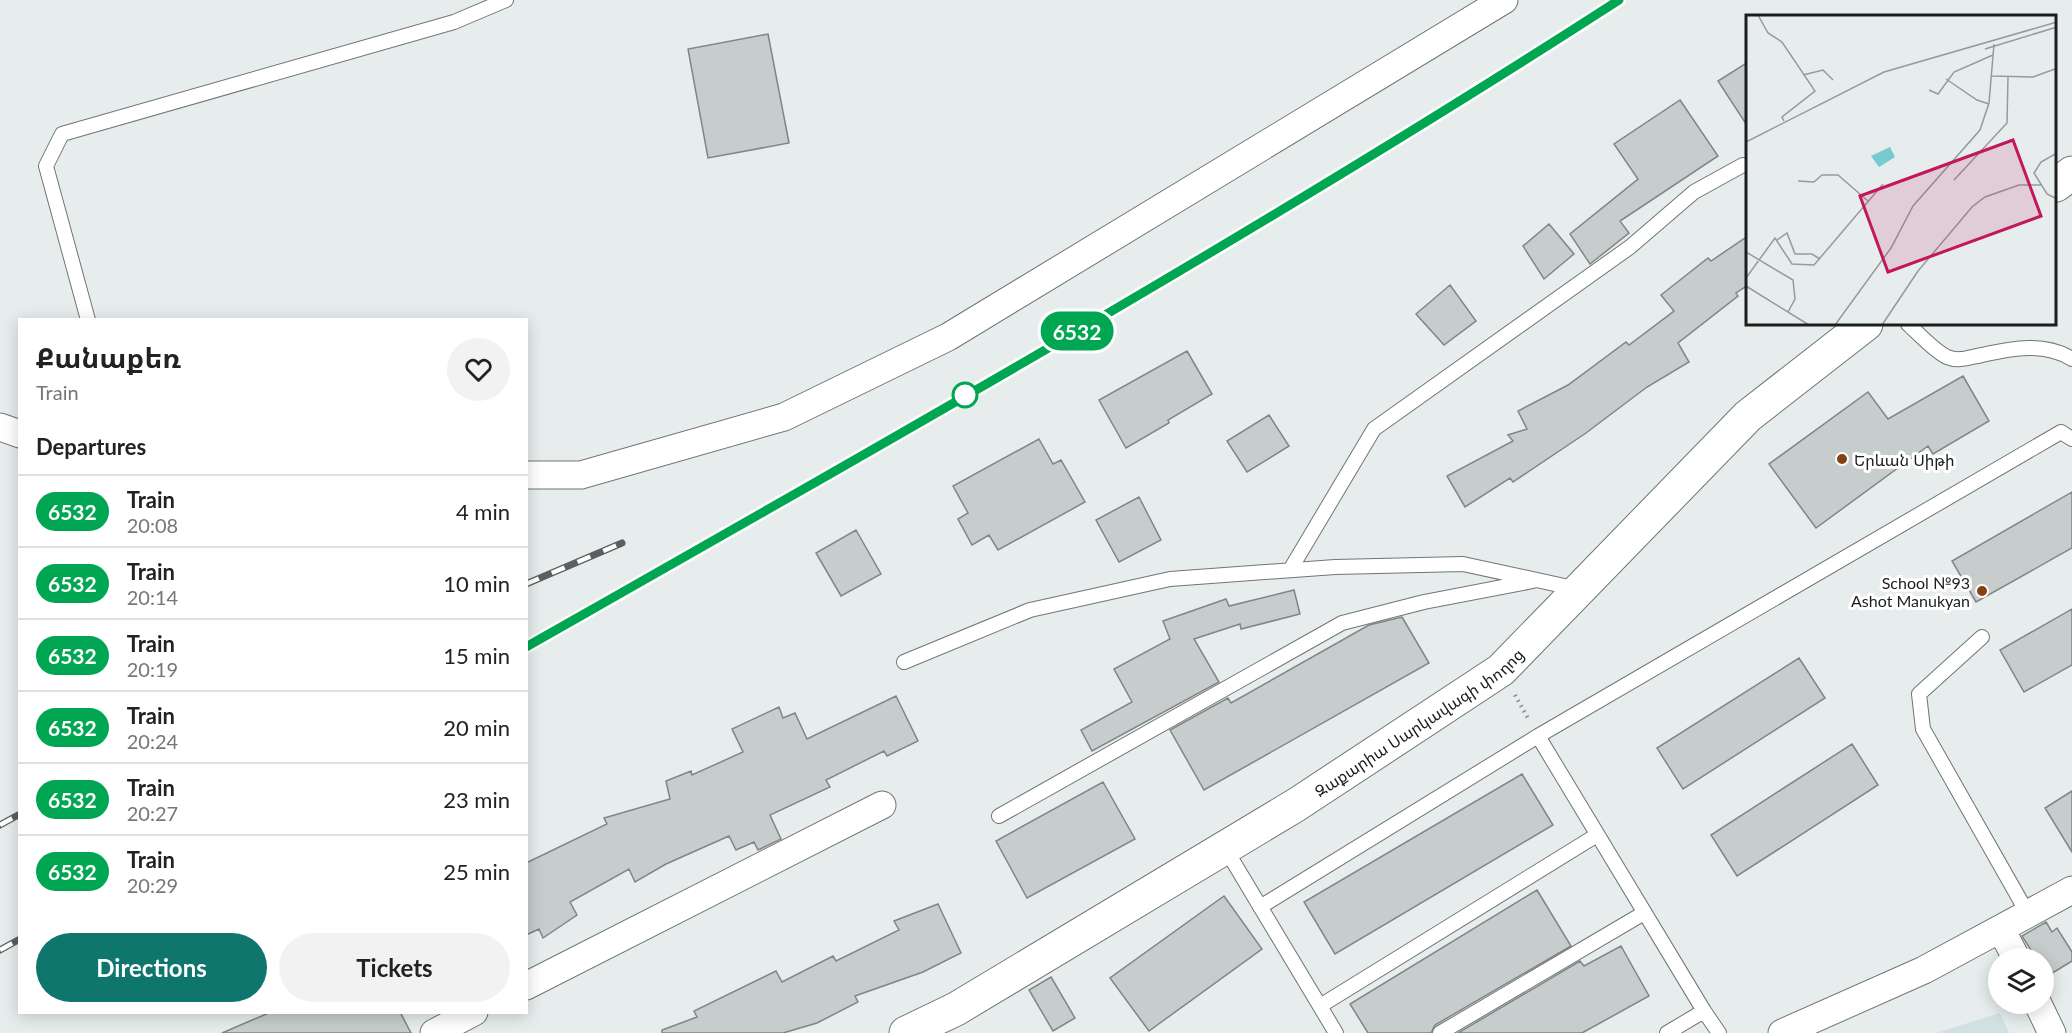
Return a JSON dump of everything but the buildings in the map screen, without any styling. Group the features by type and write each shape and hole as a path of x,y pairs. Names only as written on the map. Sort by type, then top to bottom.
{"main road":[{"path":"2057,184 2072,173"},
{"name":"Զաքարիա Սարկավագի փողոց","path":"906,1033 956,1009 1296,806 1501,670 1748,416 1863,326"}],"street":[{"path":"528,475 581,475 784,417 948,337 1504,0"},
{"path":"0,427 18,433"},
{"path":"528,985 882,805"},
{"path":"1782,1033 1924,970 2072,890"},
{"path":"2001,929 2011,948"},
{"path":"434,1033 470,1014"},
{"path":"2043,1014 2052,1033"}],"lane":[{"path":"87,318 46,166 62,134 454,22 506,0"},
{"path":"1290,570 1374,429 1630,247 1694,192 1743,165"},
{"path":"1910,326 1945,356 1959,360 2012,349 2041,347 2072,359"},
{"path":"1260,907 1538,736 2061,432 2072,439"},
{"path":"904,662 1029,610 1170,579 1335,567 1463,564 1578,589"},
{"path":"999,816 1342,622 1425,602 1538,580"},
{"path":"1982,637 1919,694 1923,729 2028,914"},
{"path":"1538,736 1719,1033"},
{"path":"1320,1006 1597,835"},
{"path":"1225,848 1336,1033"},
{"path":"1440,1033 1644,913"},
{"path":"1667,1033 1704,1011"}],"path":[{"path":"1501,670 1538,736"}],"shaded area":[{"path":"2000,1014 2009,1033 1936,1033"}],"railway":[{"path":"528,646 1172,276 1479,89 1619,0"},
{"path":"528,583 622,543"},
{"path":"0,825 18,815"},
{"path":"0,950 18,940"}],"train":[{"name":"6532","path":"528,646 1172,276 1479,89 1619,0"}],"place":[{"name":"Երևան Սիթի","path":"1842,459"},
{"name":"School №93 Ashot Manukyan","path":"1982,591"}]}
